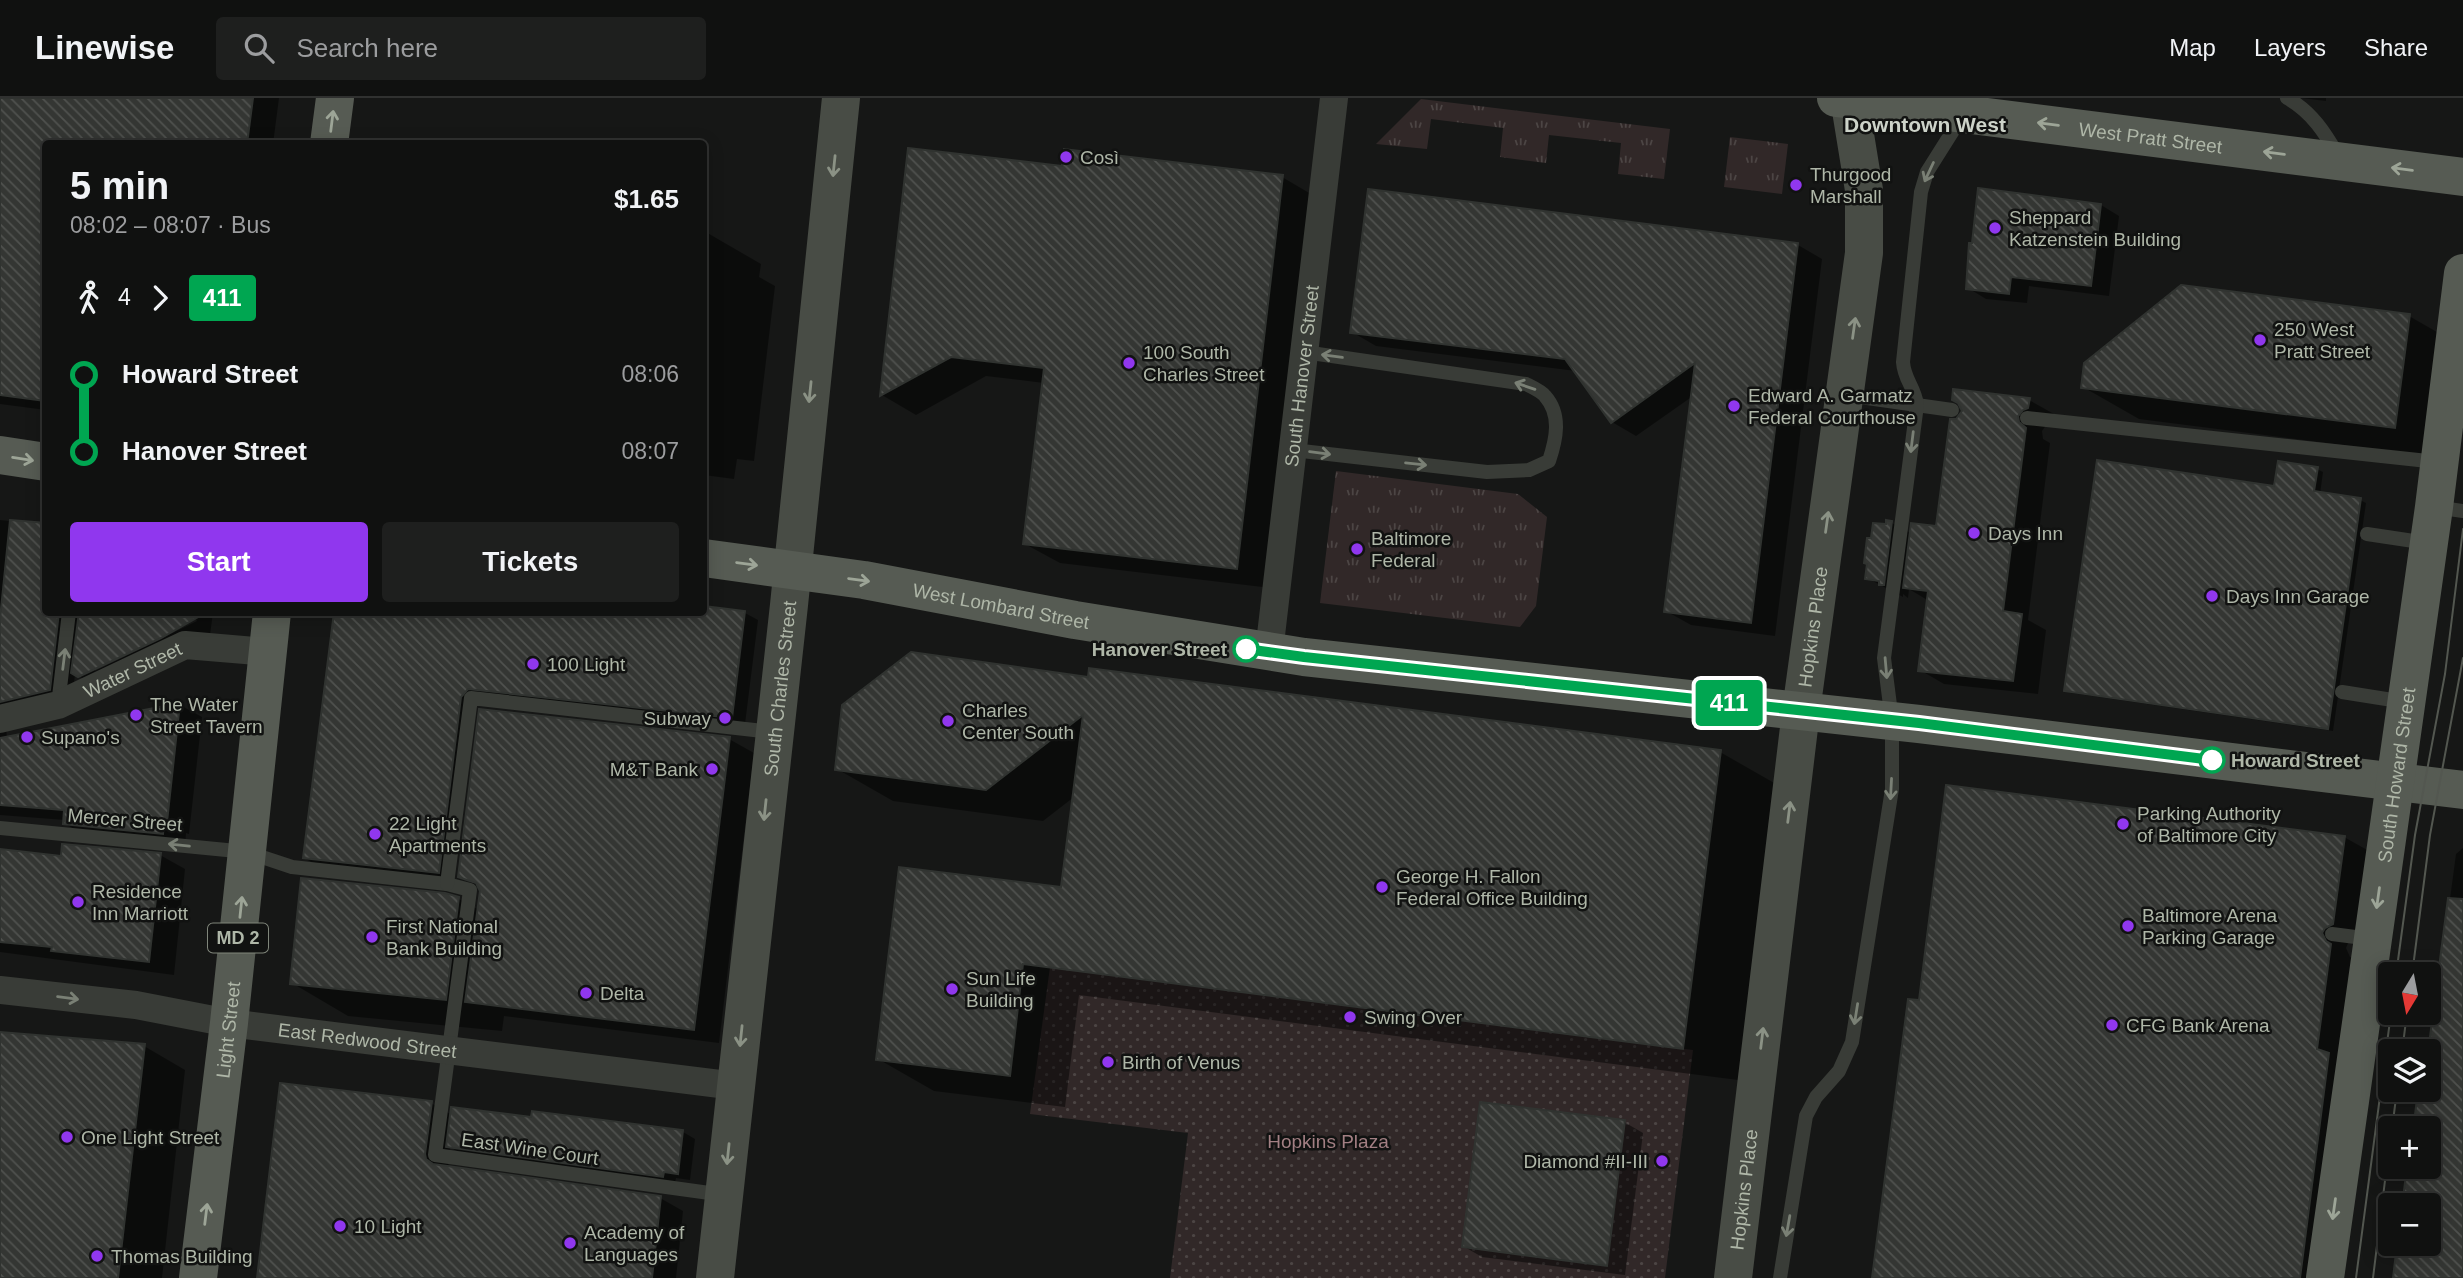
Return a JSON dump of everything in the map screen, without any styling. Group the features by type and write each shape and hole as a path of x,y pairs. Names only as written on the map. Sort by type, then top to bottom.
{"main road":[{"path":"330,140 335,98"},
{"name":"South Charles Street","path":"715,1278 841,98"},
{"name":"West Pratt Street","path":"1845,99 1985,112 2463,177"},
{"name":"Hopkins Place","path":"1733,1278 1801,711 1864,253 1864,190 1845,99"},
{"name":"South Howard Street","path":"2325,1278 2406,702 2442,520 2445,449 2463,274"},
{"path":"0,455 42,461"},
{"name":"West Lombard Street","path":"707,558 864,580 1075,620 1269,652 1892,721 2463,790"},
{"name":"Light Street","path":"198,1278 229,1023 272,616"}],"street":[{"name":"South Hanover Street","path":"1269,652 1334,98"},
{"name":"Water Street","path":"0,719 58,705 185,645 267,652"},
{"name":"East Redwood Street","path":"0,990 136,1005 229,1023 736,1086"}],"lane":[{"path":"2287,98 2299,105 2320,125 2342,162"},
{"path":"1780,1278 1806,1116 1816,1097 1839,1071 1852,1042 1891,797 1892,721 1884,658 1917,405 1915,390 1904,374 1903,362 1921,192 1927,172 1985,112"},
{"path":"1293,450 1487,472 1529,470 1549,461 1556,438 1555,412 1544,394 1526,384 1304,352"},
{"path":"1844,395 1952,410"},
{"path":"2027,418 2445,449"},
{"path":"2367,534 2442,520"},
{"path":"58,705 69,616"},
{"path":"2342,692 2406,702"},
{"path":"450,1051 470,890 447,884 471,698 774,732"},
{"name":"Mercer Street","path":"0,828 247,852 292,867 447,884"},
{"path":"2332,934 2372,939"},
{"name":"East Wine Court","path":"450,1051 435,1155 724,1195"}],"green space":[{"path":"1421,99 1670,129 1664,179 1618,174 1621,143 1549,135 1546,163 1500,157 1503,128 1431,119 1427,149 1376,144"},
{"path":"1730,137 1788,144 1782,194 1724,187"},
{"path":"1336,471 1518,494 1547,517 1536,606 1520,627 1320,603"},
{"name":"Hopkins Plaza","path":"1050,967 1693,1050 1665,1278 1170,1278 1188,1133 1030,1114"}],"building":[{"path":"0,98 253,98 248,140 42,140 42,400 0,395"},
{"name":"100 South Charles Street","path":"908,148 1062,166 1064,149 1283,175 1237,569 1023,544 1044,368 951,357 880,396"},
{"path":"1978,188 2101,204 2091,286 2011,277 2009,294 1966,289 1969,243 1972,243"},
{"name":"Edward A. Garmatz Federal Courthouse","path":"1368,189 1798,243 1751,623 1664,612 1695,363 1611,423 1565,359 1350,333"},
{"name":"250 West Pratt Street","path":"2181,285 2410,314 2395,428 2081,388 2084,363"},
{"name":"Days Inn","path":"1953,389 2030,398 2028,408 2018,416 2019,422 2026,428 2003,611 2022,614 2013,681 1918,671 1928,591 1903,588 1911,523 1936,526 1950,419 1956,419 1962,411 1958,403 1952,400"},
{"name":"Days Inn Garage","path":"2097,460 2274,486 2278,461 2318,467 2314,491 2361,498 2328,729 2064,691"},
{"path":"10,520 42,523 42,616 59,616 50,690 0,702 0,619"},
{"path":"1886,520 1892,521 1884,585 1879,585 1879,581 1865,579 1867,564 1864,563 1867,538 1871,538 1873,523 1886,524"},
{"name":"100 Light","path":"707,606 745,611 732,718 468,689 461,697 439,873 303,858 333,616 707,616"},
{"path":"78,616 200,616 161,638 78,677 71,673"},
{"name":"George H. Fallon Federal Office Building","path":"911,652 1088,677 1089,668 1721,750 1683,1049 1023,964 1010,1076 876,1060 899,867 1061,887 1083,715 986,790 835,770 842,705"},
{"path":"180,703 167,822 164,822 163,834 63,824 64,810 0,805 0,738"},
{"path":"479,709 730,737 694,1030 465,1002 480,891 476,883 458,877"},
{"name":"CFG Bank Arena","path":"1946,785 2345,836 2333,924 2322,933 2331,944 2317,1049 2329,1053 2300,1278 1872,1278 1908,999 1919,1000"},
{"name":"Residence Inn Marriott","path":"62,844 161,853 149,962 51,951 52,947 0,942 0,849 61,856"},
{"name":"First National Bank Building","path":"301,878 445,893 459,897 446,1000 290,984"},
{"path":"2448,898 2463,899 2463,1278 2393,1278 2396,1256 2441,1256 2441,1193 2404,1193 2405,1179 2441,1179 2441,1116 2415,1116 2417,1102 2441,1102 2441,1039 2430,1039 2431,1026 2441,1026 2440,962"},
{"name":"One Light Street","path":"0,1032 145,1044 118,1278 0,1278"},
{"path":"280,1083 432,1101 425,1154 426,1159 433,1164 661,1196 652,1278 257,1278"},
{"path":"1480,1102 1625,1120 1607,1266 1462,1247"},
{"path":"451,1107 531,1117 532,1111 683,1130 678,1174 664,1172 663,1177 446,1147"}],"tram line":[{"path":"2398,962 2415,835 2445,674 2463,529"},
{"path":"2414,962 2430,835 2463,658"},
{"path":"2356,1278 2389,1026"},
{"path":"2404,1039 2405,1026"},
{"path":"2394,1116 2395,1102"},
{"path":"2373,1278 2385,1179"}],"bus line":[{"name":"411","path":"1246,649 1919,723 2212,760"}],"place":[{"name":"Così","path":"1066,157"},
{"name":"Thurgood Marshall","path":"1796,185"},
{"name":"Sheppard Katzenstein Building","path":"1995,228"},
{"name":"250 West Pratt Street","path":"2260,340"},
{"name":"100 South Charles Street","path":"1129,363"},
{"name":"Edward A. Garmatz Federal Courthouse","path":"1734,406"},
{"name":"Days Inn","path":"1974,533"},
{"name":"Baltimore Federal","path":"1357,549"},
{"name":"Days Inn Garage","path":"2212,596"},
{"name":"Hanover Street","path":"1246,649"},
{"name":"100 Light","path":"533,664"},
{"name":"The Water Street Tavern","path":"136,715"},
{"name":"Subway","path":"725,718"},
{"name":"Charles Center South","path":"948,721"},
{"name":"Supano's","path":"27,737"},
{"name":"Howard Street","path":"2212,760"},
{"name":"M&T Bank","path":"712,769"},
{"name":"Parking Authority of Baltimore City","path":"2123,824"},
{"name":"22 Light Apartments","path":"375,834"},
{"name":"George H. Fallon Federal Office Building","path":"1382,887"},
{"name":"Residence Inn Marriott","path":"78,902"},
{"name":"Baltimore Arena Parking Garage","path":"2128,926"},
{"name":"First National Bank Building","path":"372,937"},
{"name":"Sun Life Building","path":"952,989"},
{"name":"Delta","path":"586,993"},
{"name":"Swing Over","path":"1350,1017"},
{"name":"CFG Bank Arena","path":"2112,1025"},
{"name":"Birth of Venus","path":"1108,1062"},
{"name":"One Light Street","path":"67,1137"},
{"name":"Diamond #II-III","path":"1662,1161"},
{"name":"10 Light","path":"340,1226"},
{"name":"Academy of Languages","path":"570,1243"},
{"name":"Thomas Building","path":"97,1256"}],"district":[{"name":"Downtown West","path":"1925,124"}]}
